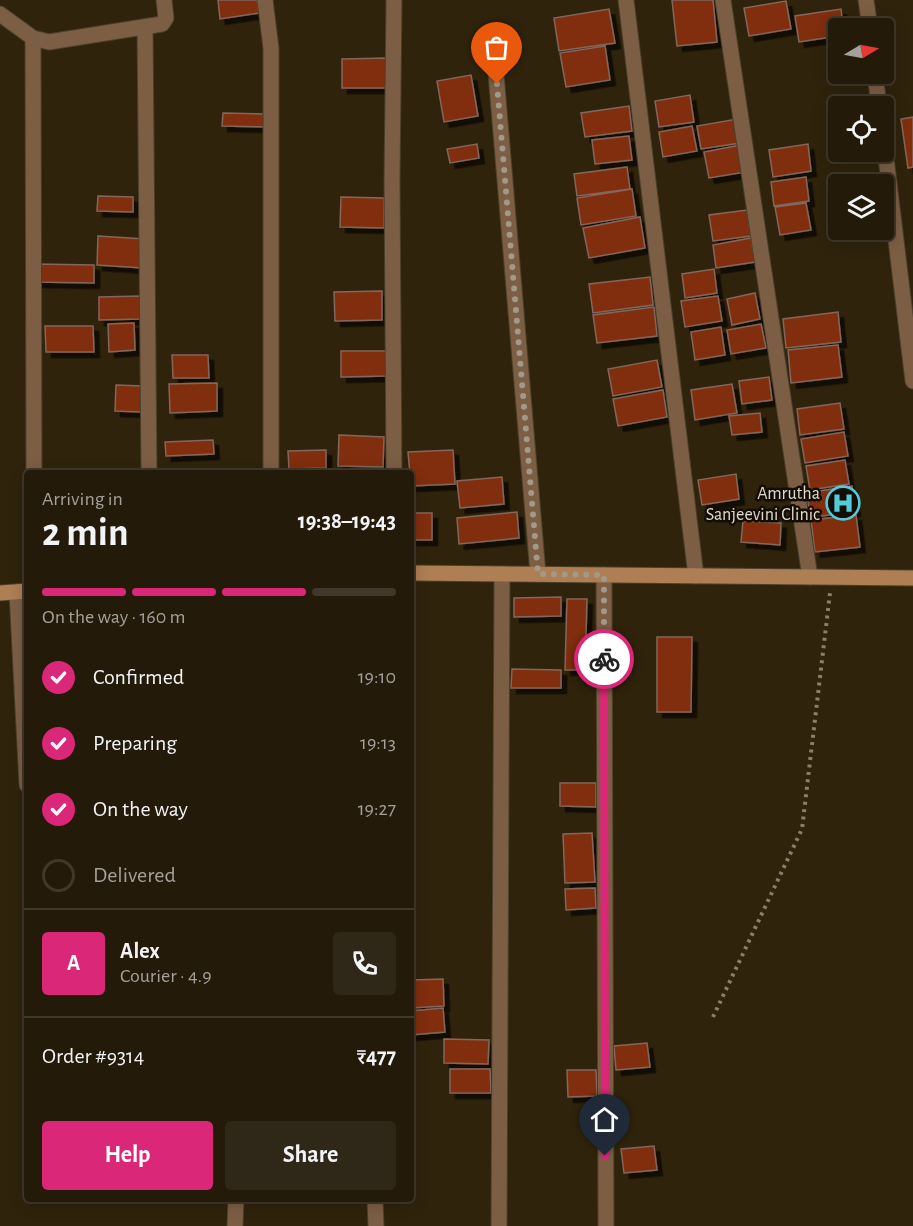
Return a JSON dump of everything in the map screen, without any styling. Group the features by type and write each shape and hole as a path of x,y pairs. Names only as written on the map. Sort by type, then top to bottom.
{"main road":[{"path":"414,573 913,578"},
{"path":"0,593 22,591"}],"street":[{"path":"0,14 33,38 49,42 162,24 166,18 164,0"},
{"path":"265,0 272,48 271,470"},
{"path":"394,0 392,181 394,470"},
{"path":"626,0 696,576"},
{"path":"723,0 810,577"},
{"path":"866,0 869,18"},
{"path":"145,28 149,470"},
{"path":"33,38 34,470"},
{"path":"493,38 538,574"},
{"path":"887,162 913,381"},
{"path":"500,1226 502,574"},
{"path":"604,575 606,1226"},
{"path":"22,591 24,669"},
{"path":"235,1226 236,1202"},
{"path":"375,1202 376,1226"}],"path":[{"path":"713,1017 802,829 832,577"}],"building":[{"path":"218,0 257,0 259,13 220,19"},
{"path":"672,0 713,0 717,42 677,46"},
{"path":"786,1 791,29 749,36 744,8"},
{"path":"609,9 615,43 559,51 554,18"},
{"path":"841,9 842,18 828,18 828,38 799,42 795,16"},
{"path":"605,46 610,80 566,87 560,53"},
{"path":"388,58 389,88 342,88 342,59"},
{"path":"471,75 478,116 444,122 437,81"},
{"path":"690,95 694,122 659,127 655,101"},
{"path":"629,106 632,131 585,137 581,113"},
{"path":"223,113 264,114 264,127 222,126"},
{"path":"913,117 913,167 908,168 901,119"},
{"path":"737,119 740,143 701,149 697,126"},
{"path":"692,126 697,151 663,157 659,132"},
{"path":"629,136 632,160 595,164 592,140"},
{"path":"477,144 479,158 450,163 447,149"},
{"path":"808,144 811,171 773,177 769,150"},
{"path":"741,145 746,172 709,178 704,152"},
{"path":"627,167 630,189 577,196 574,174"},
{"path":"806,177 809,201 774,206 771,182"},
{"path":"632,189 636,216 581,225 577,198"},
{"path":"98,196 133,197 133,212 97,211"},
{"path":"341,197 384,198 384,228 340,227"},
{"path":"806,203 811,230 780,235 775,207"},
{"path":"747,210 751,236 713,241 709,215"},
{"path":"640,217 645,248 589,258 583,228"},
{"path":"98,236 145,239 143,268 97,265"},
{"path":"751,238 755,262 716,268 713,245"},
{"path":"36,264 94,265 94,283 36,282"},
{"path":"714,269 717,293 685,298 682,274"},
{"path":"650,277 653,305 593,313 589,284"},
{"path":"382,291 382,320 335,321 334,292"},
{"path":"755,293 760,319 732,325 727,299"},
{"path":"141,296 141,319 99,320 99,297"},
{"path":"718,296 722,321 685,327 681,301"},
{"path":"654,307 657,336 597,343 593,315"},
{"path":"838,312 841,342 786,348 783,319"},
{"path":"134,323 135,350 109,352 108,324"},
{"path":"761,324 766,348 731,354 727,330"},
{"path":"45,326 93,326 94,352 46,352"},
{"path":"721,327 725,355 695,360 691,332"},
{"path":"838,345 842,377 791,383 788,350"},
{"path":"341,351 387,351 387,376 341,377"},
{"path":"172,355 208,355 209,378 173,378"},
{"path":"657,360 662,387 613,396 608,369"},
{"path":"769,377 772,400 742,404 739,381"},
{"path":"217,383 217,411 170,413 169,384"},
{"path":"732,384 737,413 695,420 691,390"},
{"path":"116,385 142,386 141,412 115,411"},
{"path":"663,390 667,417 618,426 613,399"},
{"path":"840,403 844,429 800,435 797,409"},
{"path":"760,413 762,432 732,435 729,416"},
{"path":"844,432 848,456 805,463 801,439"},
{"path":"339,435 384,437 383,467 338,466"},
{"path":"213,440 214,454 166,456 165,442"},
{"path":"326,450 326,468 289,469 288,451"},
{"path":"453,450 455,484 414,486 414,470 410,470 408,452"},
{"path":"845,460 849,484 810,490 806,466"},
{"path":"736,474 739,499 702,505 698,480"},
{"path":"502,477 504,504 460,508 457,481"},
{"path":"852,486 855,511 810,518 807,493"},
{"path":"517,512 519,538 459,544 457,518"},
{"path":"414,513 432,513 432,540 414,540"},
{"path":"856,515 860,547 815,552 811,520"},
{"path":"743,521 781,523 780,545 741,542"},
{"path":"561,597 561,616 514,617 514,598"},
{"path":"567,599 587,599 585,670 565,670"},
{"path":"657,637 692,637 691,712 657,712"},
{"path":"512,669 561,670 561,688 511,688"},
{"path":"560,783 596,783 596,807 560,806"},
{"path":"592,833 595,882 565,883 563,834"},
{"path":"595,888 596,908 566,910 565,889"},
{"path":"443,979 444,1006 414,1008 414,980"},
{"path":"443,1008 445,1032 414,1035 414,1011"},
{"path":"444,1039 489,1040 488,1064 444,1063"},
{"path":"647,1043 650,1067 616,1070 614,1046"},
{"path":"450,1069 490,1069 491,1093 450,1093"},
{"path":"567,1070 596,1070 597,1096 568,1097"},
{"path":"654,1146 657,1170 624,1173 621,1149"}],"way so far":[{"path":"497,84 538,574 604,575 604,659"}],"place":[{"name":"Amrutha Sanjeevini Clinic","path":"843,503"}],"route":[{"path":"604,659 605,1156"}]}
